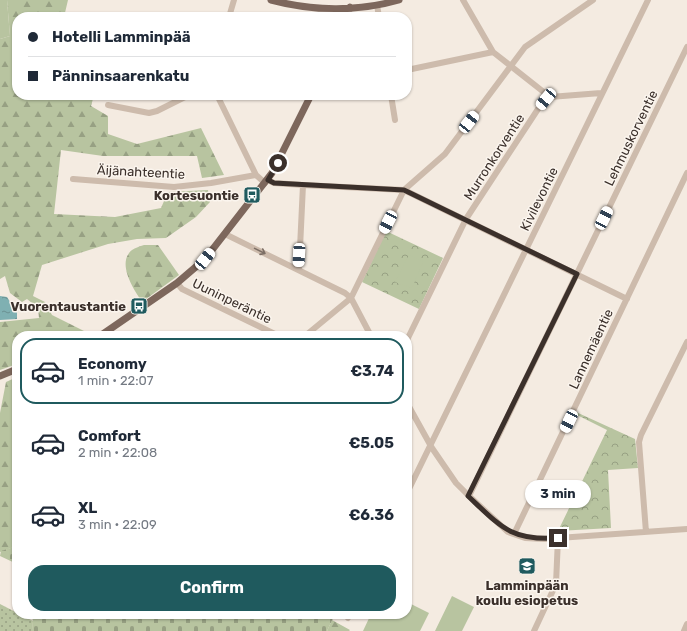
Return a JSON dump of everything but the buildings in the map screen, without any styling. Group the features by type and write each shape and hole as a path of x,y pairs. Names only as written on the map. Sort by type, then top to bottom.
{"main road":[{"path":"271,0 306,7 350,7 377,5 399,0"},
{"path":"348,12 350,7"},
{"path":"111,331 177,284 205,259 266,182 278,163 309,100"},
{"path":"0,376 12,371"}],"street":[{"path":"230,12 234,0"},
{"path":"463,0 493,52 550,97 601,93"},
{"path":"311,331 351,298 404,190 445,154 525,47 593,0"},
{"name":"Kivilevontie","path":"412,481 431,445 601,93 648,0"},
{"path":"377,5 378,12"},
{"name":"Lehmuskorventie","path":"468,496 687,47"},
{"path":"412,69 493,52"},
{"name":"Murronkorventie","path":"411,331 466,219 540,106 550,97"},
{"path":"108,106 150,112 157,111 179,100"},
{"path":"219,100 256,174 266,182 404,190 627,299"},
{"path":"391,100 395,120"},
{"name":"Lannemäentie","path":"514,534 687,173"},
{"name":"Äijänahteentie","path":"73,179 174,188 211,183 256,174"},
{"path":"299,269 303,185"},
{"path":"225,234 344,292 351,298 368,331"},
{"name":"Uuninperäntie","path":"177,284 182,289 269,331"},
{"path":"646,532 639,442 640,436 687,342"},
{"path":"412,412 431,445 456,483 502,527 514,534 536,539 687,530"},
{"path":"534,631 556,584 558,538"},
{"path":"684,631 687,624"}],"green space":[{"path":"0,0 7,0 10,36 0,39"},
{"path":"7,0 68,0 65,12 12,12 12,100 93,100 91,106 108,116 108,134 137,144 201,128 224,175 202,178 197,156 103,156 61,150 54,214 115,217 161,208 168,192 208,190 210,202 196,217 166,238 137,239 108,244 42,265 33,296 45,302 52,315 84,331 12,331 12,366 0,370 0,322 39,318 38,308 27,299 22,302 10,293 5,276 0,279 0,39 10,36"},
{"path":"386,231 443,258 419,309 362,282"},
{"path":"144,245 158,245 179,275 142,302 131,284 126,269 126,262 128,255 132,250"},
{"path":"409,255 423,262 412,288 395,282"},
{"path":"12,379 12,548 0,552 0,413 6,382"},
{"path":"576,412 635,439 638,468 608,470 611,528 558,531 607,430 575,414"},
{"path":"12,548 12,562 0,556 1,551"},
{"path":"452,596 474,607 462,631 435,631"},
{"path":"0,604 12,610 12,619 29,619 33,621 32,631 0,631"},
{"path":"412,604 429,613 420,631 363,631 369,619 412,619"},
{"path":"33,619 333,619 327,631 32,631"},
{"path":"332,620 350,630 327,631"}],"water":[{"path":"0,296 7,297 17,313 17,319 0,320"}],"place":[{"name":"Kortesuontie","path":"252,195"},
{"name":"Vuorentaustantie","path":"139,306"},
{"name":"Lamminpään koulu esiopetus","path":"527,566"}],"route":[{"path":"278,163 268,180 274,183 393,188 404,190 577,274 468,496 508,532 531,538 558,538"}]}
